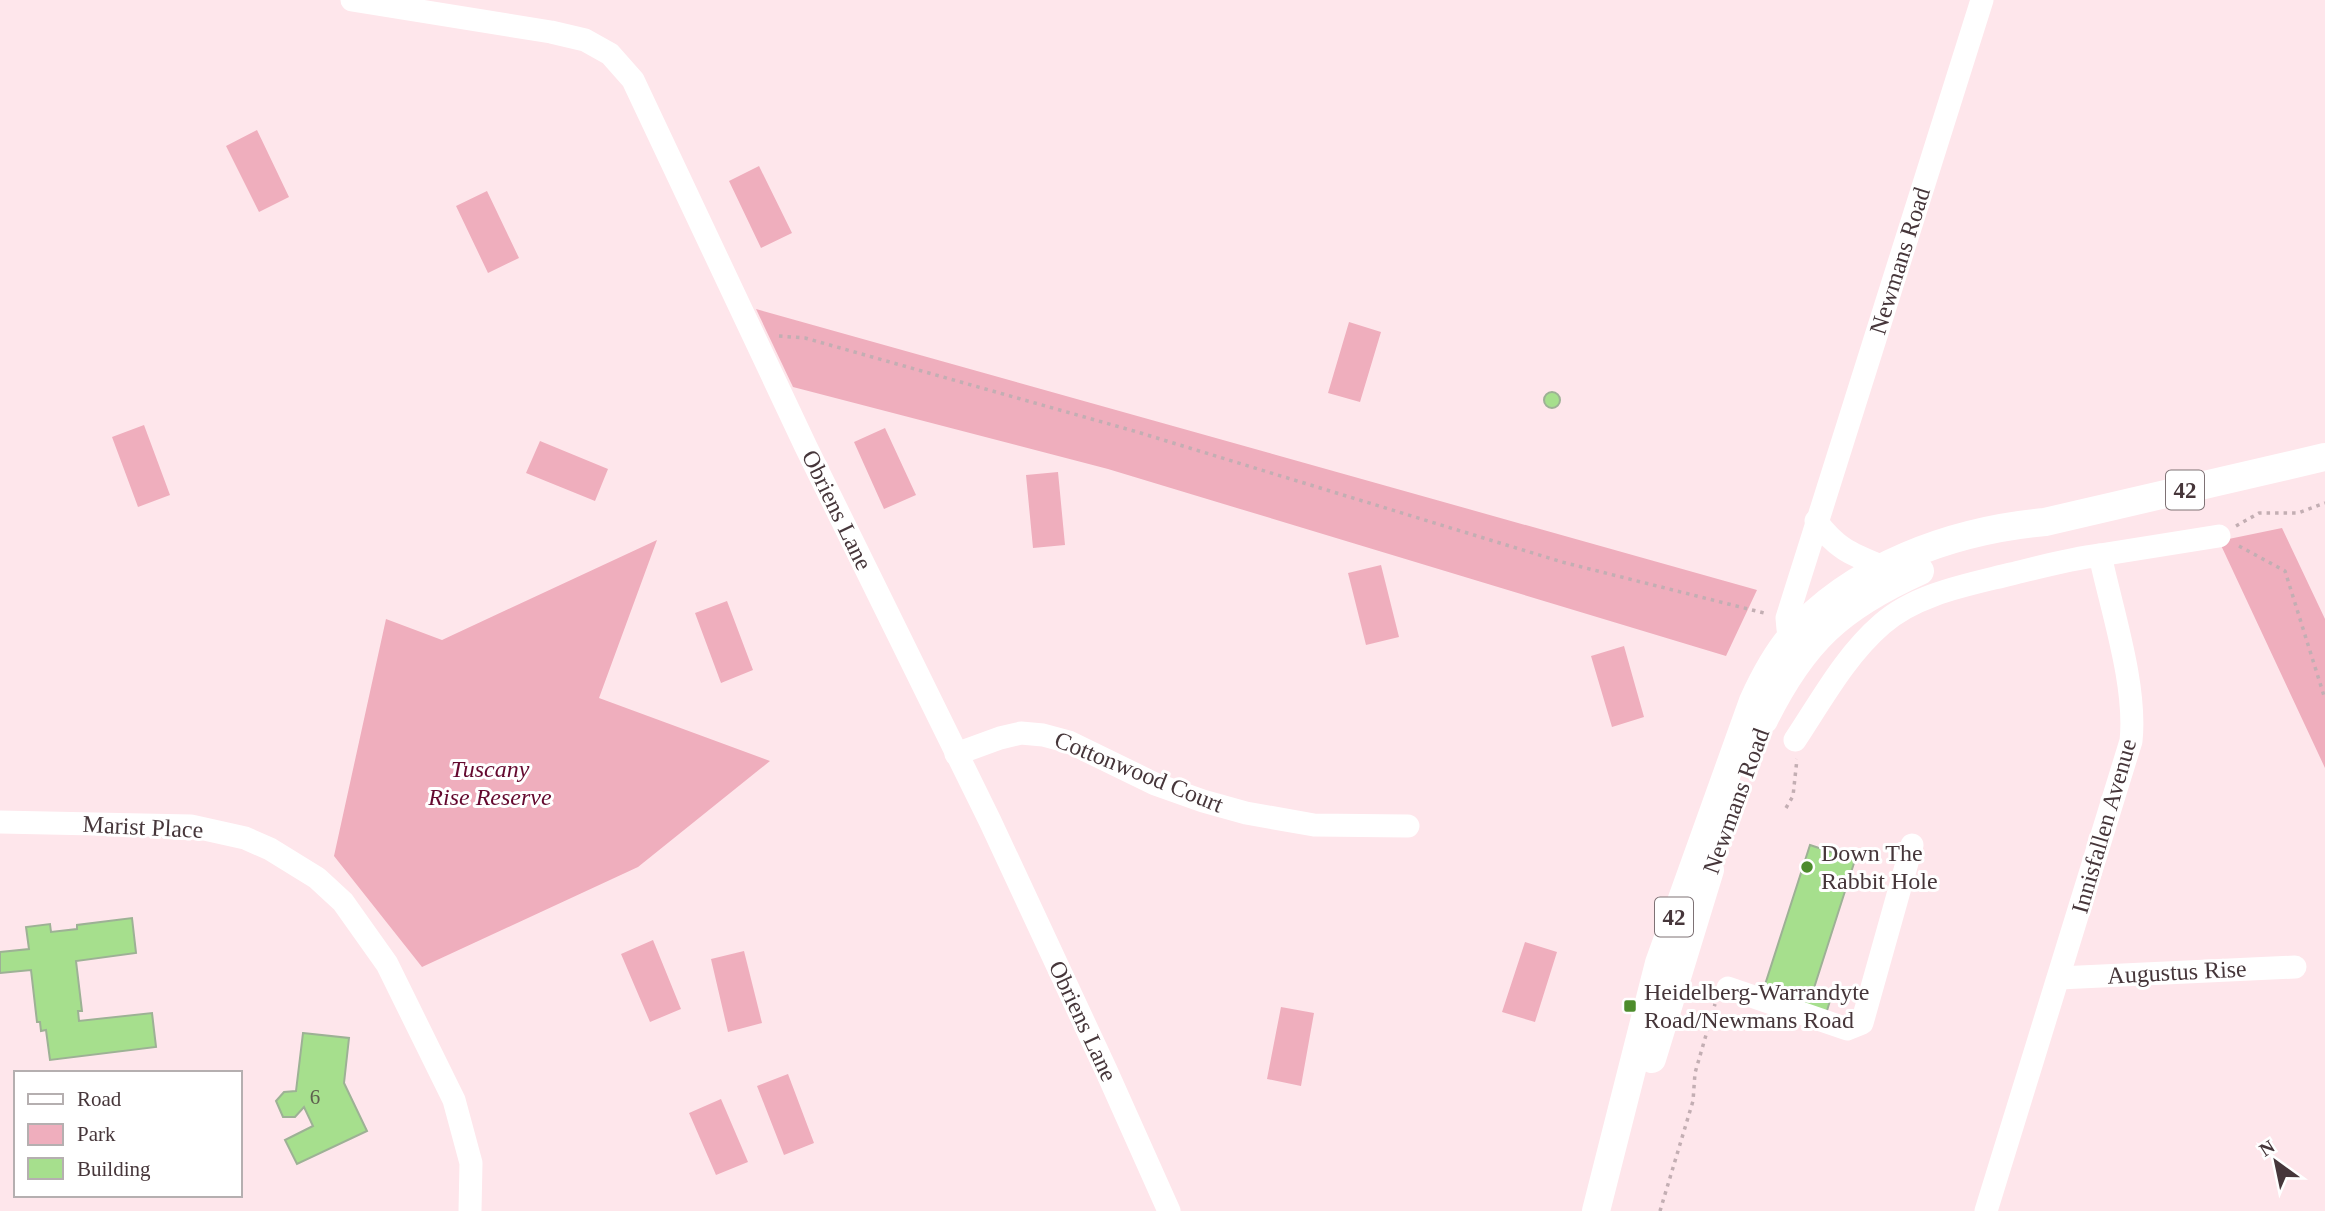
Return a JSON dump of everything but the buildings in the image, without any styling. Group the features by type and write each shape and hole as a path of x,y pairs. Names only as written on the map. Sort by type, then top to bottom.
{"main road":[{"name":"42","path":"1792,638 1828,627 1853,607 1895,582 1946,559 2045,523 2325,457"},
{"name":"42","path":"1792,638 1818,609 1836,594 1883,567 1948,541 2008,525 2045,523"},
{"name":"Newmans Road","path":"1596,1211 1659,963 1753,701 1767,671 1792,638"},
{"name":"Newmans Road","path":"1602,1211 1628,1138 1743,769 1778,692 1792,638"}],"street":[{"name":"Obriens Lane","path":"352,0 551,32 585,40 610,54 633,80 990,821 1169,1211"},
{"name":"Newmans Road","path":"1792,638 1816,521 1982,0"},
{"path":"1816,521 1830,540 1842,549 1883,567"},
{"path":"1795,740 1843,667 1863,643 1882,624 1921,600 2075,558 2219,536"},
{"name":"Innisfallen Avenue","path":"1986,1211 2124,769 2133,724 2129,685 2100,555"},
{"name":"Cottonwood Court","path":"956,754 1021,733 1043,735 1069,742 1154,783 1203,802 1246,813 1314,825 1408,826"},
{"name":"Marist Place","path":"0,822 191,826 245,838 270,849 317,878 343,902 387,964 454,1100 471,1163 470,1211"},
{"path":"1722,995 1847,1028 1862,1023 1912,845"},
{"name":"Augustus Rise","path":"2059,978 2295,967"}],"path":[{"path":"754,335 805,338 1134,431 1562,562 1792,638"},
{"path":"2219,536 2259,513 2298,513 2325,503"},
{"path":"2219,536 2285,571 2325,699"},
{"path":"1786,807 1793,796 1797,758 1795,740"},
{"path":"1660,1211 1693,1101 1695,1073 1722,995"}],"green space":[{"path":"257,130 289,197 259,212 226,146"},
{"path":"759,166 792,233 761,248 729,181"},
{"path":"487,191 519,258 488,273 456,206"},
{"path":"756,309 1757,590 1726,656 1108,469 793,387"},
{"path":"1349,322 1381,332 1360,402 1328,393"},
{"path":"144,425 170,495 138,507 112,437"},
{"path":"885,428 916,495 884,509 854,442"},
{"path":"540,441 608,469 595,501 526,473"},
{"path":"1058,472 1065,545 1033,548 1026,475"},
{"path":"2282,528 2325,619 2325,768 2219,541"},
{"name":"Tuscany Rise Reserve","path":"657,540 599,698 770,761 638,867 422,967 334,856 386,619 442,640"},
{"path":"1381,565 1399,637 1366,645 1348,573"},
{"path":"727,601 753,670 721,683 695,613"},
{"path":"1624,646 1644,717 1612,727 1591,656"},
{"path":"653,940 681,1009 650,1022 621,954"},
{"path":"1525,942 1557,952 1535,1022 1502,1012"},
{"path":"744,951 762,1023 728,1032 711,959"},
{"path":"1281,1007 1314,1013 1301,1086 1267,1079"},
{"path":"788,1074 814,1143 784,1155 757,1086"},
{"path":"721,1099 748,1162 716,1175 689,1113"}],"place":[{"name":"Down The Rabbit Hole","path":"1807,867"},
{"name":"Heidelberg-Warrandyte Road/Newmans Road","path":"1630,1006"}]}
